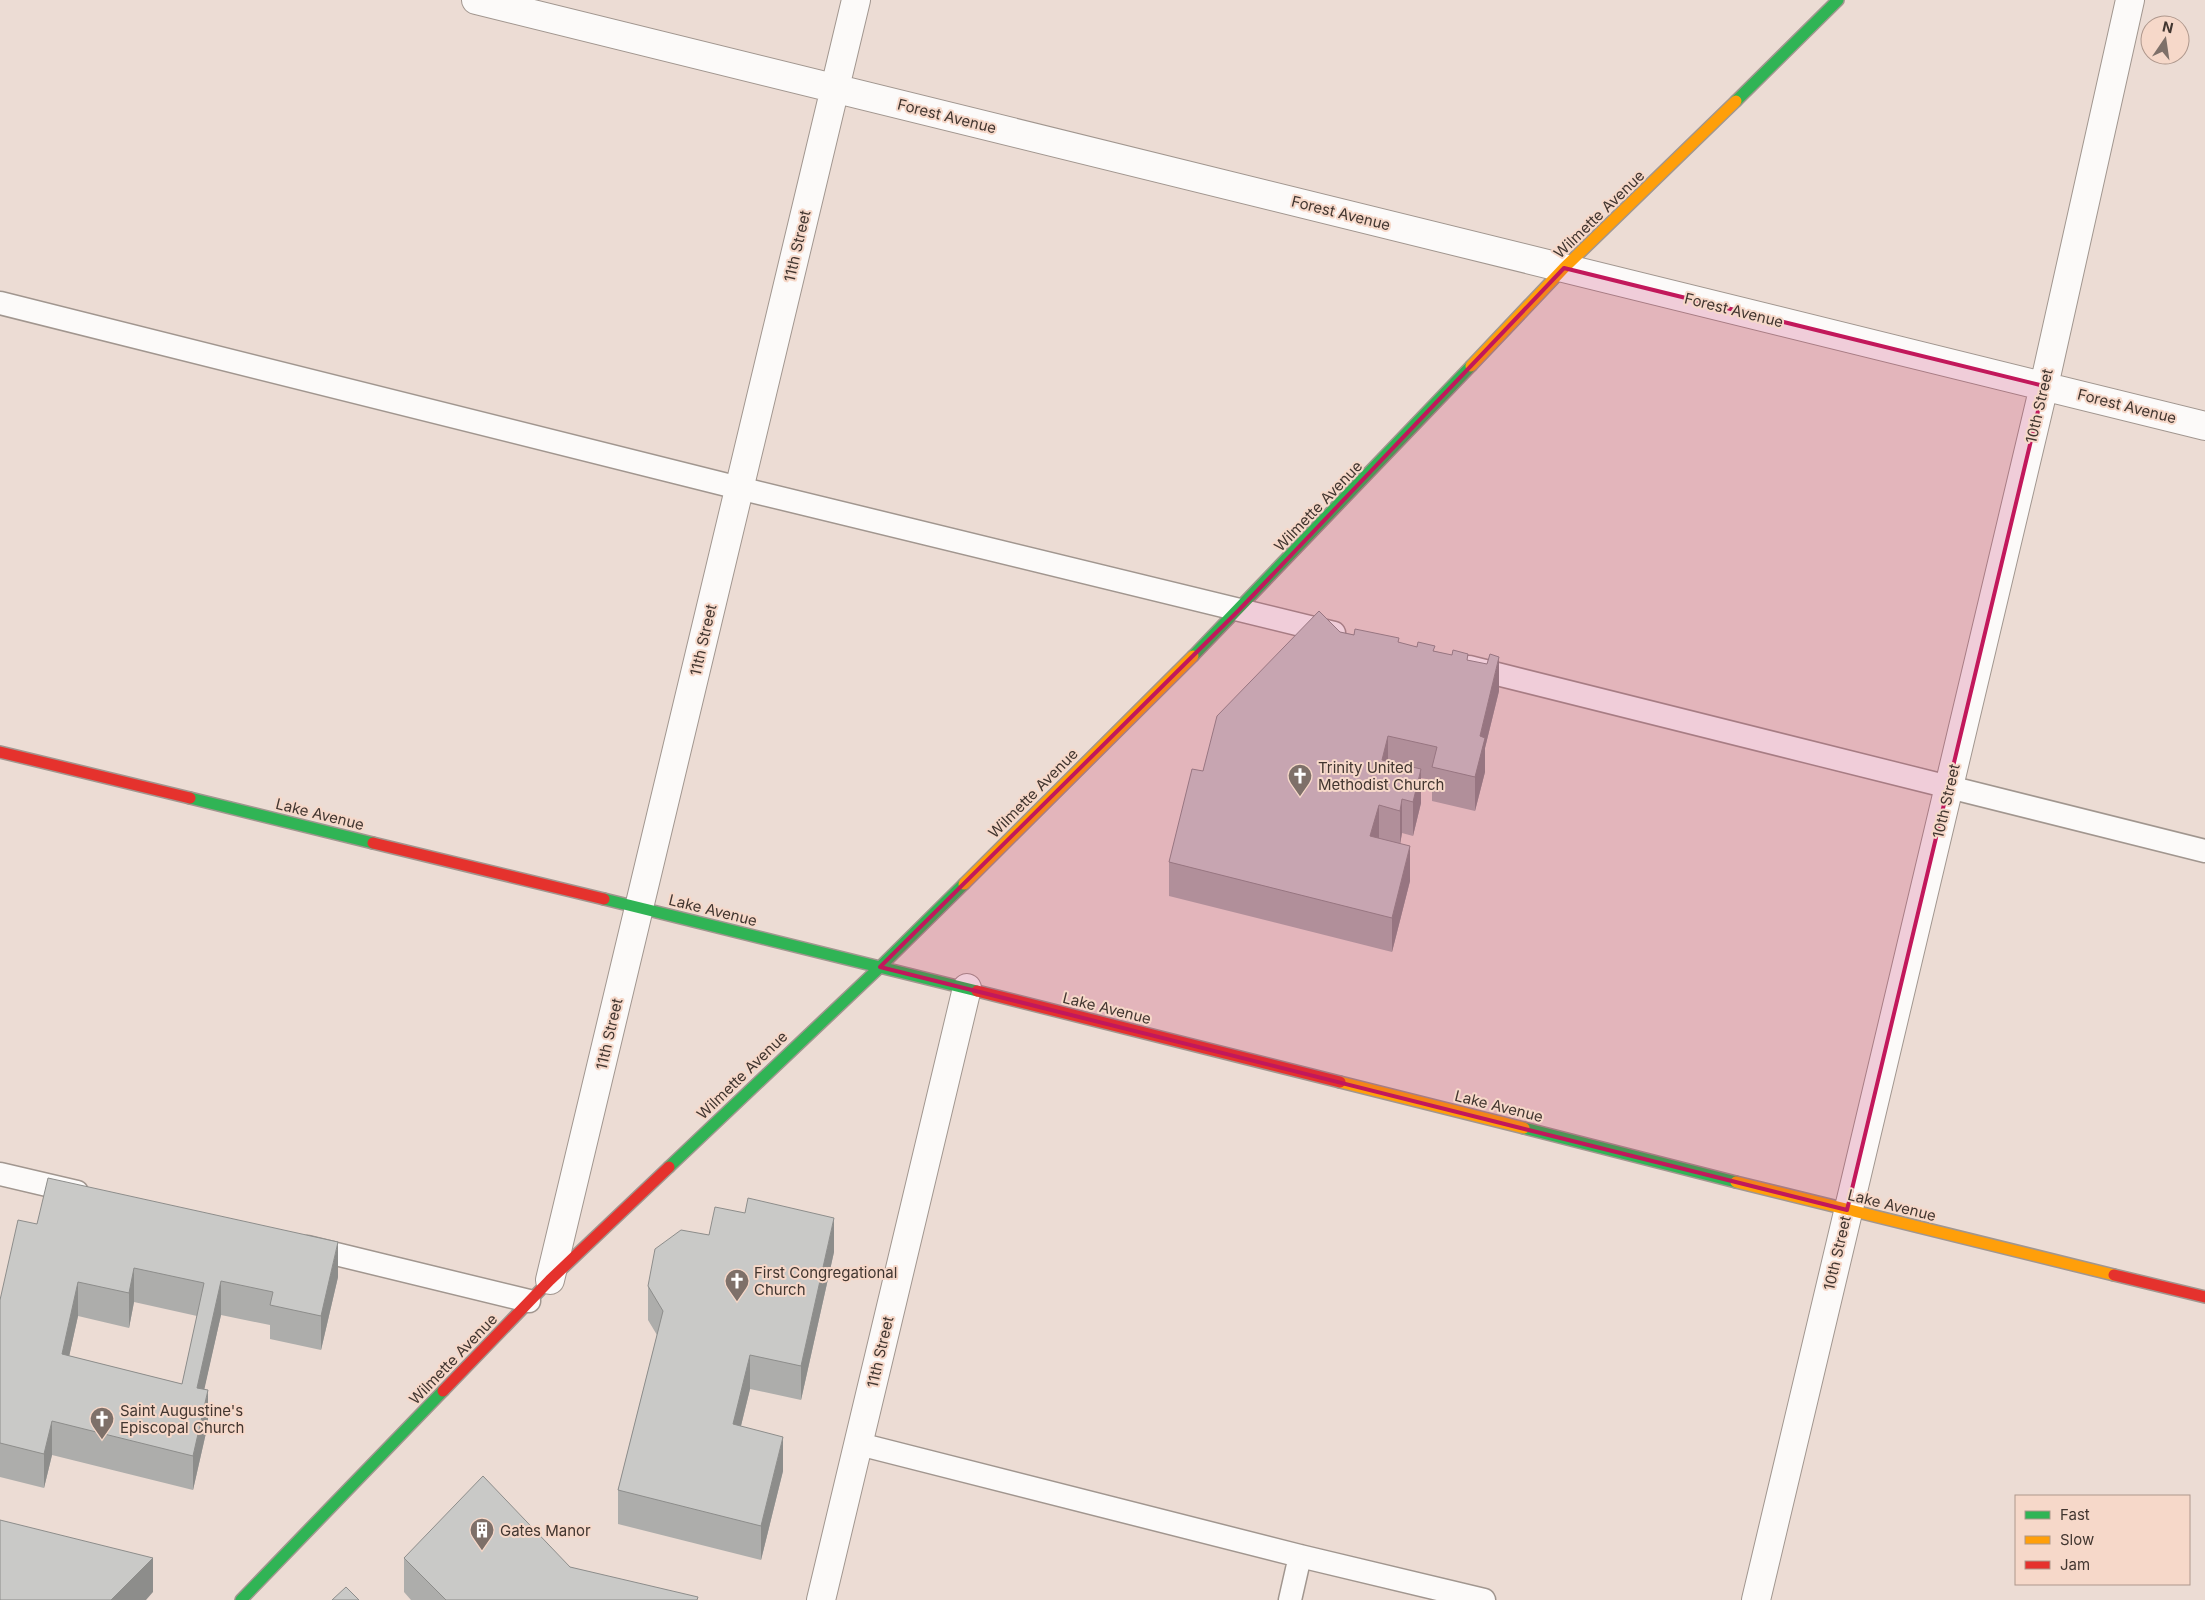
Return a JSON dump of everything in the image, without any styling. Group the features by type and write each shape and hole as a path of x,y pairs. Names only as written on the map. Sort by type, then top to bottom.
{"street":[{"name":"Forest Avenue","path":"476,0 2205,426"},
{"name":"11th Street","path":"550,1280 856,0"},
{"name":"Wilmette Avenue","path":"241,1600 529,1301 880,967 1239,610 1564,268 1625,211 1838,0"},
{"name":"10th Street","path":"1756,1600 2044,386 2130,0"},
{"name":"Lake Avenue","path":"0,752 967,988 1848,1210 2205,1297"},
{"name":"11th Street","path":"821,1600 967,988"}],"lane":[{"path":"0,303 739,488 1353,638"},
{"path":"1449,662 2205,851"},
{"path":"0,1174 96,1197"},
{"path":"288,1242 529,1301"},
{"path":"858,1444 1300,1556 1484,1600"},
{"path":"1290,1600 1300,1556"}],"highlighted area":[{"path":"1564,268 2044,386 1847,1210 880,967 1239,610"}],"building":[{"name":"Trinity United Methodist Church","path":"1319,611 1340,632 1354,635 1355,629 1399,638 1398,642 1417,647 1418,642 1435,646 1433,651 1452,655 1453,650 1468,654 1467,660 1487,664 1490,654 1499,657 1480,736 1485,738 1475,777 1432,767 1437,747 1388,736 1382,760 1421,769 1413,802 1402,799 1400,811 1379,805 1370,836 1410,846 1392,918 1169,862 1192,769 1203,771 1217,716"},
{"path":"48,1178 338,1242 321,1316 270,1305 273,1292 221,1281 197,1388 208,1390 193,1456 52,1421 44,1454 0,1443 0,1300 18,1220 37,1224","holes":["134,1268 204,1283 182,1384 62,1354 78,1282 129,1293"]},
{"path":"748,1198 834,1218 801,1366 750,1355 733,1424 783,1437 761,1526 618,1490 663,1311 648,1286 655,1249 681,1230 709,1235 715,1207 745,1213"},
{"path":"483,1476 570,1567 698,1597 697,1600 446,1600 404,1558"},
{"path":"0,1520 153,1558 111,1600 0,1600"},
{"path":"346,1587 359,1600 332,1600"}],"traffic: fast":[{"path":"1736,101 1838,0"},
{"path":"1193,656 1471,366"},
{"path":"190,798 373,843"},
{"path":"669,1167 880,967 964,884"},
{"path":"604,899 977,991"},
{"path":"1524,1128 1736,1182"},
{"path":"241,1600 443,1391"}],"traffic: slow":[{"path":"1471,366 1564,268 1736,101"},
{"path":"964,884 1193,656"},
{"path":"1340,1082 1524,1128"},
{"path":"1736,1182 2114,1275"}],"traffic: jam":[{"path":"0,752 190,798"},
{"path":"373,843 604,899"},
{"path":"977,991 1340,1082"},
{"path":"443,1391 550,1280 669,1167"},
{"path":"2114,1275 2205,1297"}],"place":[{"name":"Trinity United Methodist Church","path":"1300,797"},
{"name":"First Congregational Church","path":"737,1302"},
{"name":"Saint Augustine's Episcopal Church","path":"102,1440"},
{"name":"Gates Manor","path":"482,1551"}]}
